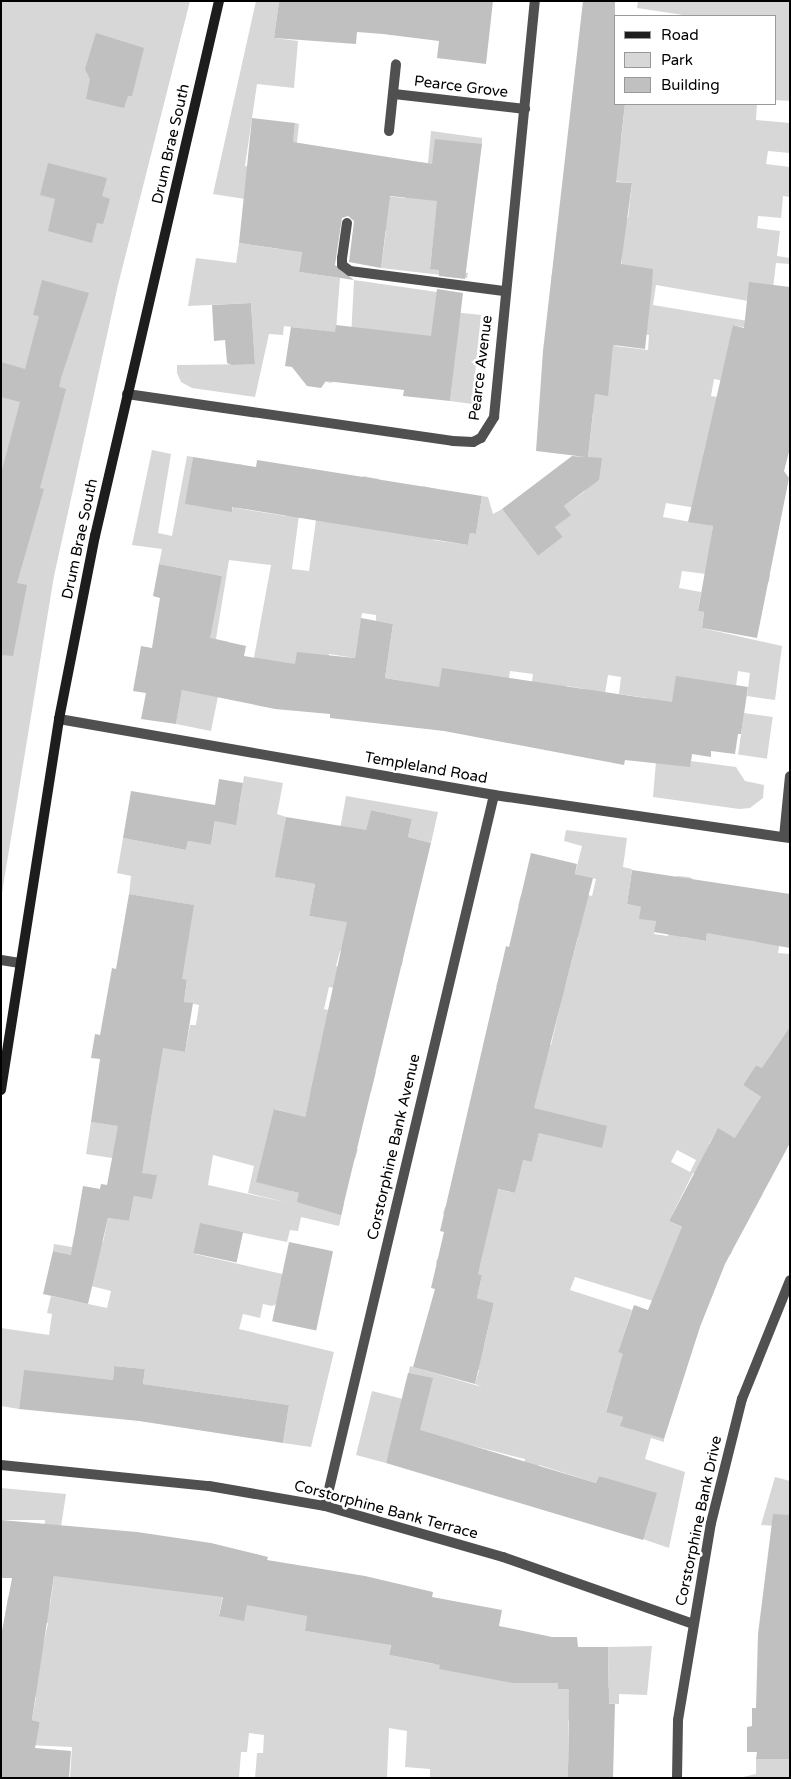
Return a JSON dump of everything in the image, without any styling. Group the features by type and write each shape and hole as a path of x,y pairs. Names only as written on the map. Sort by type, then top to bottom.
{"main road":[{"name":"Drum Brae South","path":"1,1090 59,719 127,394 219,1"}],"street":[{"name":"Pearce Avenue","path":"127,394 473,442 490,428 494,417 504,291 525,109 535,1"},
{"name":"Pearce Grove","path":"388,131 394,94 396,64"},
{"name":"Pearce Grove","path":"394,94 525,109"},
{"path":"347,223 342,265 350,272 504,291"},
{"name":"Templeland Road","path":"59,719 494,795 787,838"},
{"path":"787,838 790,776"},
{"name":"Corstorphine Bank Avenue","path":"325,1506 494,795"},
{"path":"1,960 20,963"},
{"name":"Corstorphine Bank Drive","path":"677,1778 678,1720 711,1523 742,1399 790,1280"},
{"name":"Corstorphine Bank Terrace","path":"1,1465 208,1486 325,1506 503,1557 693,1624"}],"green space":[{"path":"1,1 190,1 118,285 54,576 1,899"},
{"path":"256,1 279,1 274,38 298,41 294,88 257,84 245,166 281,171 291,156 295,123 299,124 291,199 308,210 299,272 340,278 332,383 326,382 331,332 284,326 283,335 269,334 255,397 192,388 181,382 177,373 177,365 255,364 251,303 188,306 196,258 236,263 239,243 279,249 245,199 213,194"},
{"path":"638,1 790,1 790,101 776,100 776,15 683,15 637,8"},
{"path":"625,105 757,105 756,120 790,123 790,153 768,151 766,164 790,167 790,197 783,196 781,218 758,216 757,228 780,231 777,256 790,258 790,264 776,263 771,305 656,285 653,305 754,322 752,329 733,325 790,393 714,379 711,396 752,403 707,438 774,521 666,503 663,517 713,526 707,564 770,575 769,582 682,571 679,588 701,592 698,611 704,612 702,628 782,646 775,700 747,696 750,673 738,671 735,694 698,707 691,761 736,767 745,781 764,785 763,798 750,808 739,809 653,797 659,726 647,698 619,694 621,677 608,675 604,700 584,698 585,689 567,686 527,716 533,674 510,671 508,687 438,695 408,691 409,682 385,678 393,624 376,621 376,615 362,613 355,658 329,654 326,670 295,664 246,701 271,565 229,560 216,639 229,642 211,731 176,724 188,655 222,576 159,564 162,549 132,545 152,450 171,454 158,533 172,536 187,456 193,457 186,504 232,511 239,464 243,465 236,508 286,516 288,505 295,506 301,467 305,469 292,569 309,571 316,520 357,515 363,476 379,479 371,529 417,524 423,486 440,490 433,540 468,545 470,533 476,534 482,496 488,497 493,514 502,509 538,556 563,537 555,527 570,515 564,506 585,491 572,475 588,457 593,413 549,409 569,392 608,395 591,348 622,287 551,279 552,274 620,281 622,257 604,255 560,210 628,218 632,183 613,181 609,139 621,140","holes":["616,332 649,335 648,350 615,346"]},
{"path":"431,131 482,138 482,144 446,173 436,213 430,268 468,273 467,278 381,268 386,231 360,228 377,195 405,198 409,161 428,163"},
{"path":"354,280 437,292 435,310 481,315 472,404 450,401 456,349 351,337"},
{"path":"744,713 773,717 767,759 738,755"},
{"path":"244,776 283,783 277,814 286,817 276,877 315,884 309,916 324,918 346,796 438,812 431,843 408,837 412,819 371,810 360,856 371,952 403,959 402,966 340,951 336,966 353,970 348,991 329,987 324,1009 387,1024 386,1029 324,1033 319,1052 323,1059 376,1072 371,1092 310,1094 304,1121 300,1116 275,1109 270,1127 358,1149 355,1159 317,1150 291,1191 344,1204 339,1226 301,1217 298,1231 290,1230 287,1242 200,1224 195,1254 326,1284 272,1306 263,1304 260,1318 243,1314 239,1329 334,1352 311,1447 283,1443 289,1405 143,1384 145,1369 114,1366 113,1380 24,1371 19,1409 1,1406 1,1328 49,1335 52,1314 47,1313 51,1296 107,1308 111,1291 91,1286 97,1261 53,1251 54,1244 72,1247 74,1236 103,1242 108,1218 129,1221 134,1196 152,1198 156,1175 138,1173 112,1158 86,1154 91,1122 149,1130 157,1084 98,1075 124,1040 185,1052 190,1025 196,1025 199,1005 184,1002 187,981 171,977 193,905 129,894 131,876 117,873 123,838 186,850 188,841 211,845 218,806 239,808","holes":["213,1155 254,1166 248,1193 289,1203 208,1185"]},
{"path":"566,830 627,838 623,867 632,869 627,904 641,907 656,921 654,934 668,936 677,876 688,877 692,878 682,937 706,941 708,928 749,914 742,939 757,942 759,932 781,936 778,953 790,954 790,1052 762,1068 756,1065 743,1085 761,1097 737,1139 718,1129 709,1144 728,1155 735,1194 693,1173 669,1221 732,1252 730,1255 705,1243 653,1301 575,1277 570,1290 632,1310 618,1352 684,1374 630,1393 613,1388 606,1411 623,1417 621,1426 664,1439 664,1442 651,1438 645,1459 685,1472 669,1548 643,1539 611,1480 599,1476 596,1483 539,1465 536,1473 523,1469 525,1459 396,1426 386,1463 356,1455 372,1391 403,1399 410,1366 482,1387 475,1384 479,1370 462,1366 484,1346 494,1303 477,1298 482,1275 436,1263 437,1259 479,1269 489,1226 443,1214 445,1207 497,1189 515,1193 519,1173 464,1146 532,1162 539,1132 596,1124 476,1094 490,1031 551,1045 561,1002 496,987 499,977 565,987 578,937 550,911 518,906 521,895 558,904 562,889 592,896 596,879 575,874 582,846 564,841","holes":["677,1150 696,1160 690,1172 671,1162"]},
{"path":"775,1477 790,1481 790,1527 761,1525"},
{"path":"1,1488 66,1494 57,1553 232,1550 219,1615 248,1601 273,1610 312,1586 305,1631 368,1641 392,1637 389,1655 434,1664 443,1618 558,1683 609,1688 608,1647 652,1646 647,1695 619,1694 619,1704 574,1703 568,1722 568,1763 585,1764 585,1777 430,1778 430,1769 405,1767 407,1731 389,1728 387,1778 255,1778 257,1753 263,1753 264,1735 249,1733 247,1752 241,1752 239,1778 70,1778 72,1747 28,1745 37,1737 40,1722 32,1720 36,1697 32,1695 48,1623 5,1615 8,1597 50,1605 55,1570 41,1568 45,1520 1,1520"},
{"path":"756,1759 790,1759 790,1778 739,1778 756,1774"}],"building":[{"path":"279,1 493,1 486,64 437,58 439,41 383,34 357,32 356,44 274,38"},
{"path":"583,1 615,1 614,105 625,105 616,182 632,183 621,264 653,269 645,349 613,345 608,396 595,394 588,457 602,458 599,480 564,506 571,515 555,527 563,537 538,556 502,509 572,456 586,457 536,451 543,351"},
{"path":"96,33 144,48 132,96 128,96 124,108 86,99 90,79 85,69"},
{"path":"252,118 295,123 293,142 432,164 435,139 482,144 465,279 439,276 439,270 430,269 437,201 390,196 381,268 349,262 354,221 348,216 342,218 335,265 354,280 299,272 302,252 239,243"},
{"path":"48,163 107,178 102,196 110,199 103,224 97,223 92,243 48,231 55,199 40,195"},
{"path":"42,280 89,293 61,378 59,387 66,389 40,488 44,489 17,583 27,585 13,656 1,655 1,474 20,402 1,397 1,362 25,369 39,316 33,315"},
{"path":"749,282 790,287 790,448 784,471 789,478 757,638 702,628 704,612 698,611 713,526 688,522 733,325 744,328"},
{"path":"437,289 463,293 450,401 403,396 404,390 326,381 321,388 307,386 292,367 285,366 291,327 335,332 336,325 431,336"},
{"path":"251,303 255,364 232,365 227,363 225,340 214,341 212,305"},
{"path":"193,457 256,467 257,460 482,496 476,534 470,533 468,545 232,507 232,512 185,504"},
{"path":"159,564 222,576 210,638 246,646 244,656 295,664 297,652 355,658 361,618 393,624 385,678 439,687 442,668 672,702 676,676 748,687 741,734 738,734 735,754 711,751 711,757 692,754 690,767 625,760 624,765 444,731 330,718 330,714 275,709 182,690 176,724 141,719 146,693 133,691 141,646 152,648 160,598 153,596"},
{"path":"219,779 243,783 236,825 215,821 211,845 188,841 186,850 123,838 131,791 215,805"},
{"path":"371,810 412,819 408,837 431,843 341,1215 297,1202 299,1193 256,1182 274,1109 305,1117 347,922 309,916 315,884 275,877 286,817 366,830"},
{"path":"531,853 577,864 575,874 593,878 534,1108 607,1126 602,1148 539,1133 532,1162 523,1160 515,1193 498,1189 478,1274 482,1275 477,1298 494,1303 475,1384 413,1367 435,1289 431,1288 444,1232 440,1231 506,946 509,947"},
{"path":"632,870 790,894 790,948 707,933 706,941 654,932 656,921 639,919 641,907 627,904"},
{"path":"129,894 194,905 182,979 187,980 184,1002 193,1003 185,1052 163,1048 142,1173 157,1175 152,1199 134,1196 129,1221 108,1218 88,1304 43,1294 53,1251 71,1255 83,1186 100,1189 101,1184 107,1185 118,1126 91,1122 100,1059 91,1058 95,1034 100,1035 112,968 116,969"},
{"path":"790,1027 790,1143 725,1264 700,1327 664,1439 620,1426 623,1417 606,1412 623,1354 618,1352 634,1305 648,1310 682,1227 669,1221 718,1128 735,1138 761,1097 743,1085 756,1065 762,1068"},
{"path":"200,1223 243,1232 237,1262 194,1253"},
{"path":"289,1242 333,1251 316,1331 272,1321"},
{"path":"114,1366 145,1369 143,1384 289,1405 283,1443 139,1421 19,1409 24,1370 113,1380"},
{"path":"408,1373 433,1378 420,1430 596,1483 599,1476 657,1493 643,1540 386,1463"},
{"path":"773,1514 790,1515 790,1759 756,1759 757,1752 747,1752 747,1727 752,1726 752,1708 756,1708 758,1634"},
{"path":"1,1520 137,1532 211,1543 268,1557 267,1560 365,1576 433,1592 432,1597 502,1610 499,1626 552,1637 577,1637 578,1647 608,1647 609,1704 615,1704 613,1778 568,1777 569,1689 558,1689 558,1683 513,1683 439,1669 440,1665 389,1655 391,1645 305,1631 307,1616 247,1605 244,1621 219,1616 223,1597 54,1576 32,1720 40,1722 35,1748 71,1751 69,1778 1,1778 1,1636 12,1578 1,1578"}]}
